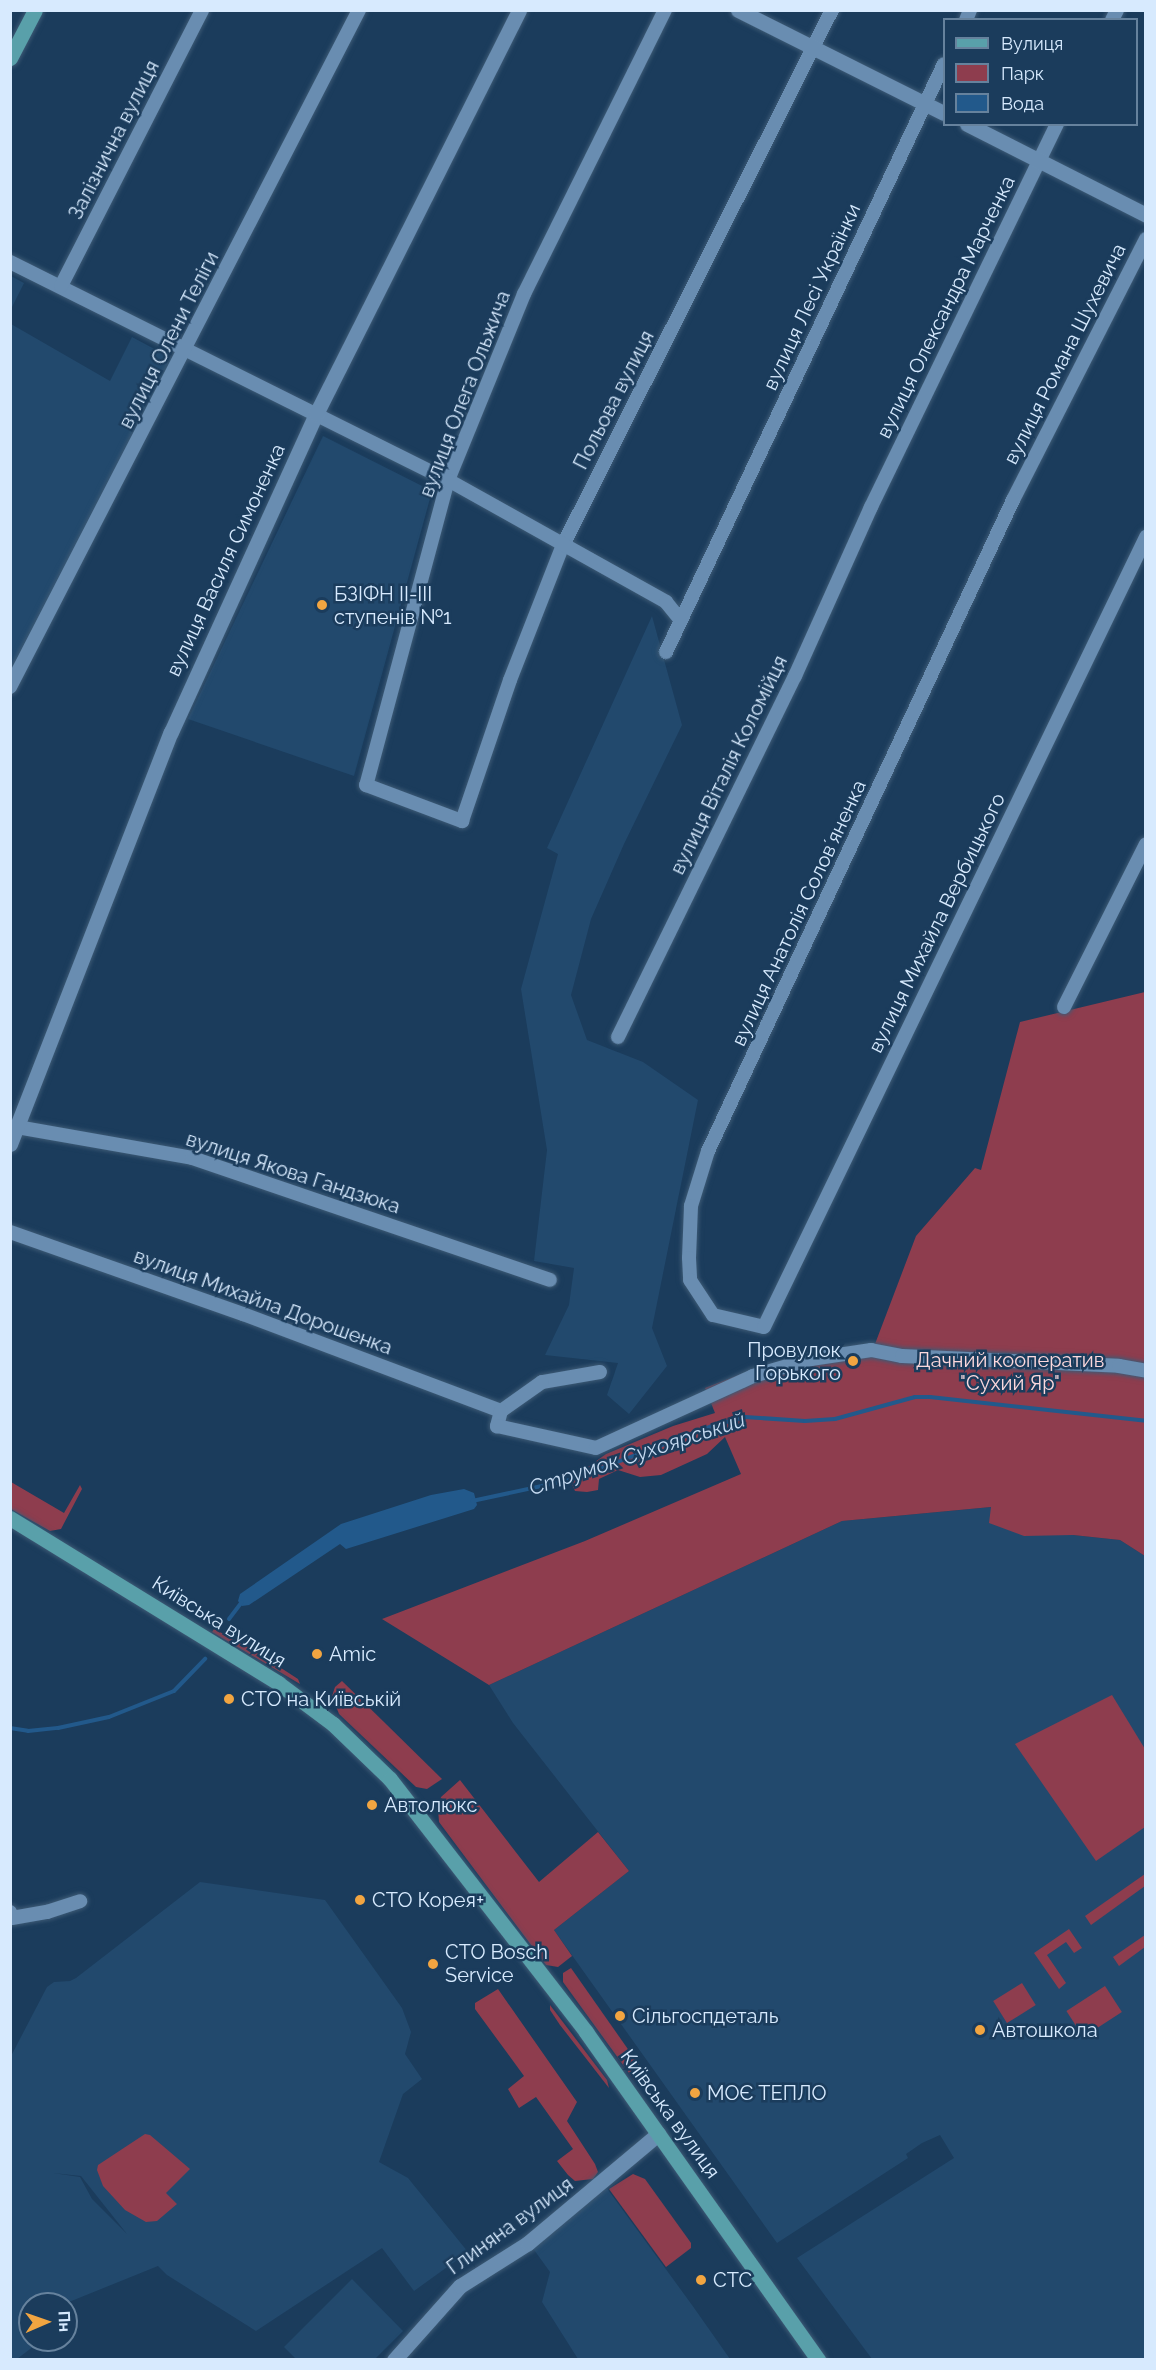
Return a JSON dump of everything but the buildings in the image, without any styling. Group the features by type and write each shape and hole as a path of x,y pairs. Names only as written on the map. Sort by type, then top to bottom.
{"main road":[{"path":"10,58 35,10"},
{"name":"Київська вулиця","path":"10,1518 278,1683 333,1724 390,1779 450,1853 658,2134 818,2360"}],"street":[{"name":"Залізнична вулиця","path":"61,286 202,10"},
{"name":"вулиця Олени Теліги","path":"10,687 186,351 359,10"},
{"name":"вулиця Василя Симоненка","path":"10,1144 171,732 316,414 519,10"},
{"name":"вулиця Олега Ольжича","path":"462,821 366,785 448,480 524,294 666,10"},
{"path":"738,10 943,112"},
{"name":"Польова вулиця","path":"462,821 510,680 563,545 832,10"},
{"name":"вулиця Лесі Українки","path":"666,652 943,68"},
{"path":"971,126 1146,215"},
{"name":"вулиця Олександра Марченка","path":"872,507 1056,126"},
{"name":"вулиця Романа Шухевича","path":"1020,486 1146,239"},
{"path":"10,262 448,480 666,602 680,619"},
{"name":"вулиця Анатолія Соловʼяненка","path":"764,1327 713,1315 690,1280 691,1206 708,1151 1020,486"},
{"name":"вулиця Віталія Коломійця","path":"618,1037 795,676 872,507"},
{"name":"вулиця Михайла Вербицького","path":"764,1327 1146,537"},
{"path":"1064,1006 1146,844"},
{"name":"вулиця Якова Гандзюка","path":"17,1127 192,1158 550,1280"},
{"name":"вулиця Михайла Дорошенка","path":"10,1232 243,1314 501,1411"},
{"path":"600,1372 542,1382 501,1411 497,1426 596,1448 753,1376 811,1359 872,1350 902,1356 1119,1366 1146,1371"},
{"path":"10,1912 12,1918 47,1912 80,1900"},
{"name":"Глиняна вулиця","path":"394,2360 460,2286 528,2243 658,2134"}],"shaded area":[{"path":"11,276 24,283 11,309"},
{"path":"11,324 110,381 132,337 175,360 11,677"},
{"name":"БЗІФН ІІ-ІІІ ступенів №1","path":"323,436 432,491 354,776 188,719"},
{"path":"652,616 682,725 624,844 591,919 571,995 587,1040 643,1062 698,1100 652,1328 667,1366 629,1414 607,1395 618,1363 545,1355 569,1305 574,1268 534,1261 547,1150 521,989 558,854 547,848"},
{"path":"992,1507 1073,1535 1120,1540 1145,1556 1145,2359 872,2359 797,2258 954,2158 940,2135 922,2143 906,2154 908,2158 777,2243 554,1930 629,1871 513,1723 489,1685 842,1521"},
{"path":"200,1882 325,1900 402,2008 411,2032 405,2054 422,2079 403,2094 379,2162 408,2178 468,2252 414,2291 382,2248 256,2331 167,2275 158,2266 78,2298 78,2292 18,2292 18,2352 26,2352 17,2359 11,2359 10,2058 47,1987 54,1982 70,1981","holes":["53,2173 81,2176 127,2234 92,2199 80,2177"]},
{"path":"606,2187 730,2359 578,2359 542,2302 550,2272 532,2247"},
{"path":"352,2279 403,2331 375,2359 296,2359 284,2347"}],"green space":[{"name":"Дачний кооператив \"Сухий Яр\"","path":"1145,992 1145,1556 1120,1540 1073,1535 1024,1536 989,1523 991,1507 842,1521 489,1685 382,1619 585,1541 741,1474 725,1437 707,1454 661,1475 640,1477 618,1470 599,1479 598,1490 587,1492 575,1491 570,1480 606,1454 673,1426 715,1413 705,1388 751,1370 875,1344 916,1236 975,1168 981,1170 1020,1022"},
{"path":"11,1482 64,1513 80,1485 82,1489 61,1529 50,1531 11,1509"},
{"path":"214,1629 250,1648 298,1679 300,1684 212,1632"},
{"path":"342,1681 442,1779 427,1789 416,1787 339,1714 332,1696 335,1687"},
{"path":"1112,1695 1145,1749 1145,1827 1096,1861 1015,1744"},
{"path":"460,1780 539,1882 598,1832 629,1871 554,1930 572,1956 558,1967 546,1965 439,1822 438,1809 441,1797"},
{"path":"1145,1874 1145,1886 1091,1925 1085,1916"},
{"path":"1069,1929 1082,1948 1074,1953 1066,1942 1047,1955 1066,1983 1059,1989 1034,1953"},
{"path":"1145,1935 1145,1947 1119,1966 1113,1957"},
{"path":"571,1968 651,2082 650,2084 640,2084 634,2080 563,1982 563,1973"},
{"path":"1022,1983 1036,2005 1007,2023 993,2001"},
{"path":"1105,1986 1122,2012 1083,2037 1066,2011"},
{"path":"498,1989 577,2102 567,2121 595,2164 598,2172 593,2179 575,2181 568,2175 557,2161 573,2149 536,2097 519,2108 508,2089 524,2076 475,2009 475,2003"},
{"path":"550,2005 607,2080 609,2088 560,2025 550,2010"},
{"path":"145,2134 150,2135 190,2169 166,2193 177,2204 157,2221 146,2222 125,2210 103,2186 97,2170 98,2165"},
{"path":"633,2174 645,2179 691,2243 691,2248 666,2267 609,2189"}],"water":[{"path":"464,1489 474,1493 477,1505 474,1509 346,1549 340,1544 249,1605 242,1606 238,1601 240,1594 341,1524 431,1495"}],"waterway":[{"name":"Струмок Сухоярський","path":"472,1501 570,1480 715,1425 745,1417 805,1421 835,1419 915,1397 930,1397 1146,1421"},
{"name":"Струмок Сухоярський","path":"229,1619 242,1602"},
{"name":"Струмок Сухоярський","path":"10,1728 28,1731 58,1728 109,1717 174,1691 205,1659"}],"place":[{"name":"БЗІФН ІІ-ІІІ ступенів №1","path":"322,605"},
{"name":"Провулок Горького","path":"853,1361"},
{"name":"Amic","path":"317,1654"},
{"name":"СТО на Київській","path":"229,1699"},
{"name":"Автолюкс","path":"372,1805"},
{"name":"СТО Корея+","path":"360,1900"},
{"name":"СТО Bosch Service","path":"433,1964"},
{"name":"Сільгоспдеталь","path":"620,2016"},
{"name":"Автошкола","path":"980,2030"},
{"name":"МОЄ ТЕПЛО","path":"695,2093"},
{"name":"СТС","path":"701,2280"}]}
